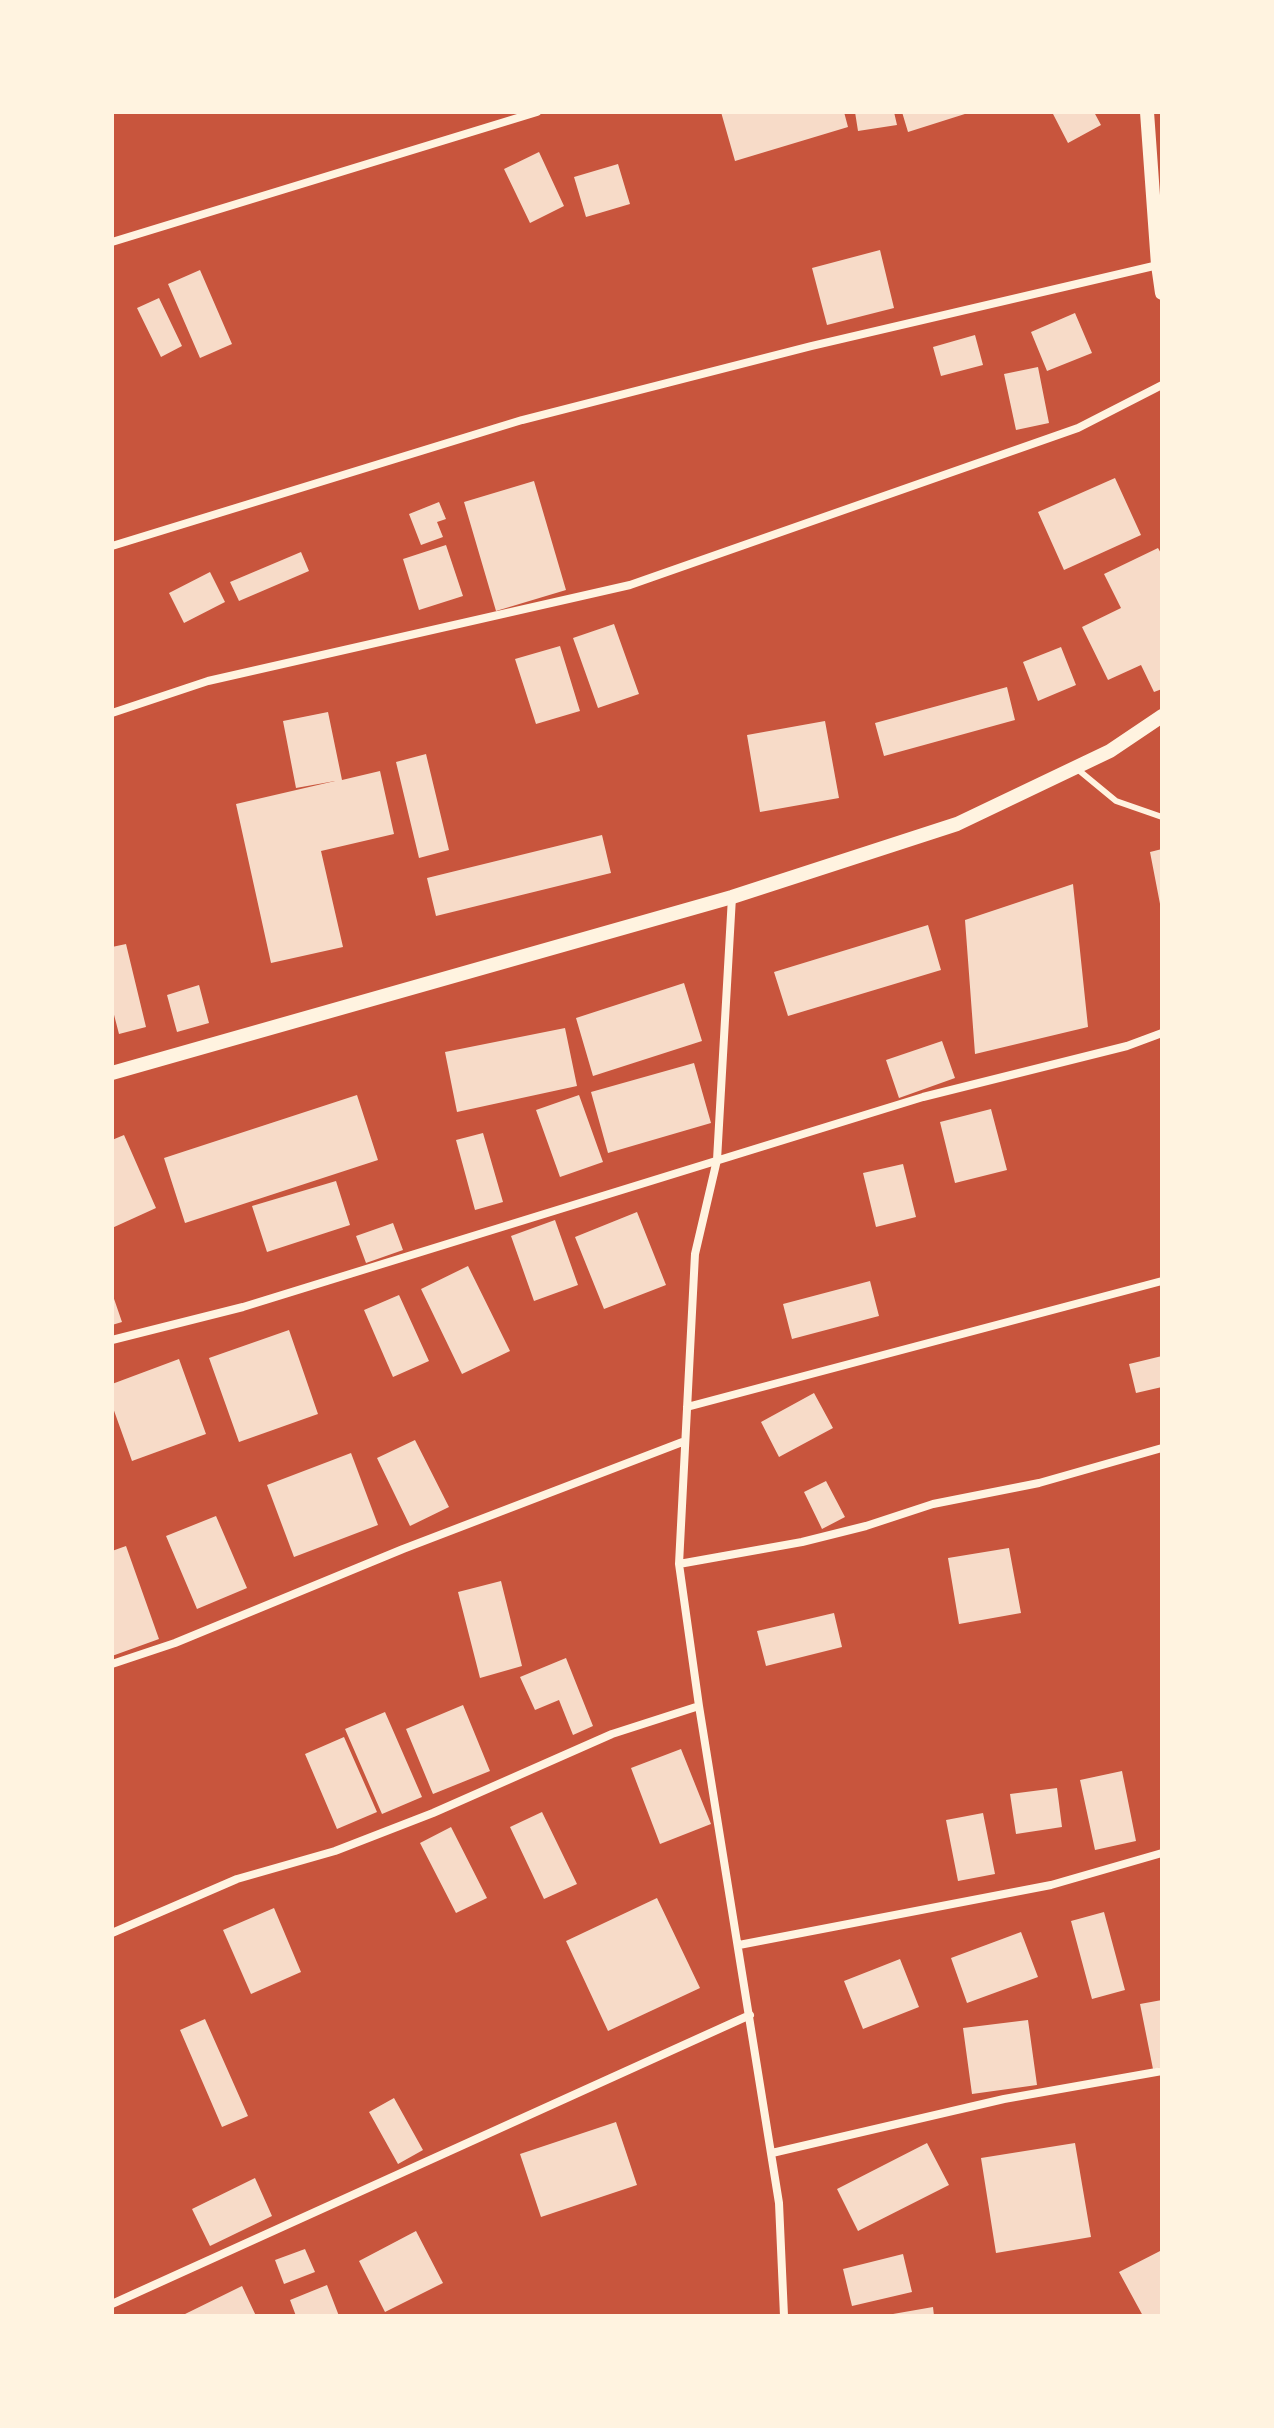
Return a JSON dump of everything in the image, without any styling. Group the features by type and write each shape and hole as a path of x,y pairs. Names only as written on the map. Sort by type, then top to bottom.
{"street":[{"path":"112,242 537,112"},
{"path":"1147,112 1162,293"},
{"path":"112,546 522,420 811,346 1158,265"},
{"path":"112,713 208,681 630,585 1078,428 1162,385"},
{"path":"112,1073 732,897 957,824 1110,751 1162,716"},
{"path":"732,897 717,1160 695,1254 679,1564 779,2203 784,2316"},
{"path":"112,1340 243,1307 923,1097 1127,1046 1162,1033"},
{"path":"687,1407 1162,1281"},
{"path":"112,1664 175,1643 403,1549 685,1441"},
{"path":"679,1564 802,1542 866,1526 933,1504 1039,1483 1162,1448"},
{"path":"112,1933 237,1879 335,1851 433,1813 612,1734 699,1706"},
{"path":"739,1945 1051,1885 1162,1853"},
{"path":"112,2304 750,2015"},
{"path":"772,2153 1004,2099 1162,2071"}],"lane":[{"path":"1075,768 1116,801 1162,817"}],"building":[{"path":"721,112 844,112 848,127 735,161"},
{"path":"855,112 894,112 897,125 858,131"},
{"path":"902,112 968,112 968,113 908,132"},
{"path":"1052,112 1094,112 1101,125 1068,143"},
{"path":"539,152 564,206 530,223 504,169"},
{"path":"618,164 630,204 586,217 574,177"},
{"path":"880,250 894,308 827,325 812,268"},
{"path":"200,270 232,344 200,358 168,284"},
{"path":"159,298 182,346 161,357 137,308"},
{"path":"1075,313 1092,353 1047,371 1031,332"},
{"path":"975,335 983,365 941,376 933,347"},
{"path":"1038,367 1049,423 1016,430 1004,374"},
{"path":"1115,478 1141,535 1064,570 1038,512"},
{"path":"534,481 566,590 496,611 464,502"},
{"path":"439,502 446,519 437,522 443,537 421,545 409,514"},
{"path":"446,545 463,596 419,610 403,559"},
{"path":"1158,548 1162,555 1162,689 1154,692 1141,665 1108,680 1082,627 1121,608 1104,574"},
{"path":"301,552 309,571 239,601 230,582"},
{"path":"210,572 225,602 184,623 169,593"},
{"path":"614,624 639,694 598,708 573,638"},
{"path":"560,646 580,711 536,724 515,659"},
{"path":"1061,647 1076,685 1038,701 1023,662"},
{"path":"1007,687 1015,720 884,756 875,723"},
{"path":"328,712 342,780 380,771 394,834 321,851 343,947 271,963 236,804 335,781 296,788 283,721"},
{"path":"825,721 839,798 760,812 747,735"},
{"path":"426,754 449,850 419,858 396,762"},
{"path":"602,835 611,873 436,916 427,878"},
{"path":"1162,849 1162,909 1161,909 1150,852"},
{"path":"1073,884 1088,1027 975,1054 965,920"},
{"path":"928,925 941,970 788,1016 774,972"},
{"path":"126,944 146,1027 119,1034 112,1007 112,947"},
{"path":"684,983 702,1041 593,1076 576,1018"},
{"path":"199,985 209,1023 177,1032 167,995"},
{"path":"565,1028 577,1086 457,1112 445,1052"},
{"path":"942,1041 955,1078 899,1098 886,1060"},
{"path":"694,1063 711,1123 608,1153 591,1092"},
{"path":"357,1095 378,1160 185,1223 164,1158"},
{"path":"579,1095 603,1162 560,1177 536,1110"},
{"path":"991,1109 1007,1170 955,1183 940,1122"},
{"path":"483,1133 503,1202 475,1210 456,1140"},
{"path":"124,1135 156,1208 112,1228 112,1140"},
{"path":"903,1164 916,1217 876,1227 863,1173"},
{"path":"336,1181 350,1225 267,1252 252,1206"},
{"path":"637,1212 666,1285 604,1309 575,1237"},
{"path":"555,1220 578,1285 534,1301 511,1236"},
{"path":"393,1223 403,1250 366,1263 356,1236"},
{"path":"468,1266 510,1351 462,1374 421,1289"},
{"path":"870,1281 879,1316 792,1339 783,1304"},
{"path":"112,1293 122,1322 112,1325"},
{"path":"399,1295 429,1361 393,1377 364,1310"},
{"path":"289,1330 318,1414 239,1442 209,1358"},
{"path":"1162,1356 1162,1387 1136,1393 1129,1364"},
{"path":"179,1359 206,1434 132,1461 112,1405 112,1384"},
{"path":"814,1393 833,1428 779,1457 761,1422"},
{"path":"415,1440 449,1507 410,1526 377,1458"},
{"path":"351,1453 378,1525 294,1557 267,1485"},
{"path":"826,1481 845,1517 822,1529 804,1492"},
{"path":"216,1516 247,1588 197,1609 166,1536"},
{"path":"126,1546 159,1639 112,1656 112,1551"},
{"path":"1009,1548 1021,1613 959,1624 948,1558"},
{"path":"501,1581 522,1666 480,1678 458,1592"},
{"path":"834,1613 842,1647 766,1666 757,1631"},
{"path":"566,1658 593,1726 573,1735 559,1700 535,1710 520,1677"},
{"path":"463,1705 490,1771 433,1794 406,1729"},
{"path":"385,1712 422,1797 382,1814 345,1729"},
{"path":"344,1737 377,1812 337,1829 305,1754"},
{"path":"681,1749 711,1824 660,1844 631,1768"},
{"path":"1122,1771 1136,1841 1095,1850 1080,1780"},
{"path":"1057,1788 1062,1827 1016,1834 1010,1794"},
{"path":"542,1812 577,1884 544,1899 510,1827"},
{"path":"983,1813 995,1874 958,1881 946,1820"},
{"path":"451,1827 487,1898 456,1913 420,1843"},
{"path":"657,1898 700,1988 608,2031 566,1941"},
{"path":"274,1908 301,1972 251,1994 223,1930"},
{"path":"1104,1912 1125,1990 1092,1999 1071,1921"},
{"path":"1021,1932 1038,1977 967,2003 951,1958"},
{"path":"900,1959 919,2007 863,2029 844,1981"},
{"path":"1162,2000 1162,2067 1153,2069 1140,2004"},
{"path":"205,2019 248,2116 222,2127 180,2030"},
{"path":"1028,2020 1037,2085 972,2094 963,2028"},
{"path":"394,2098 423,2150 398,2164 369,2112"},
{"path":"616,2122 637,2185 541,2217 520,2154"},
{"path":"927,2143 949,2185 858,2231 837,2189"},
{"path":"1075,2143 1091,2237 996,2253 981,2158"},
{"path":"255,2178 272,2216 210,2246 192,2209"},
{"path":"416,2231 443,2283 385,2312 359,2261"},
{"path":"305,2249 315,2272 284,2284 275,2260"},
{"path":"1162,2250 1162,2316 1143,2316 1119,2272"},
{"path":"903,2254 912,2292 852,2306 843,2269"},
{"path":"327,2285 339,2316 296,2316 290,2300"},
{"path":"242,2286 256,2316 181,2316"},
{"path":"933,2307 934,2316 893,2314"}]}
